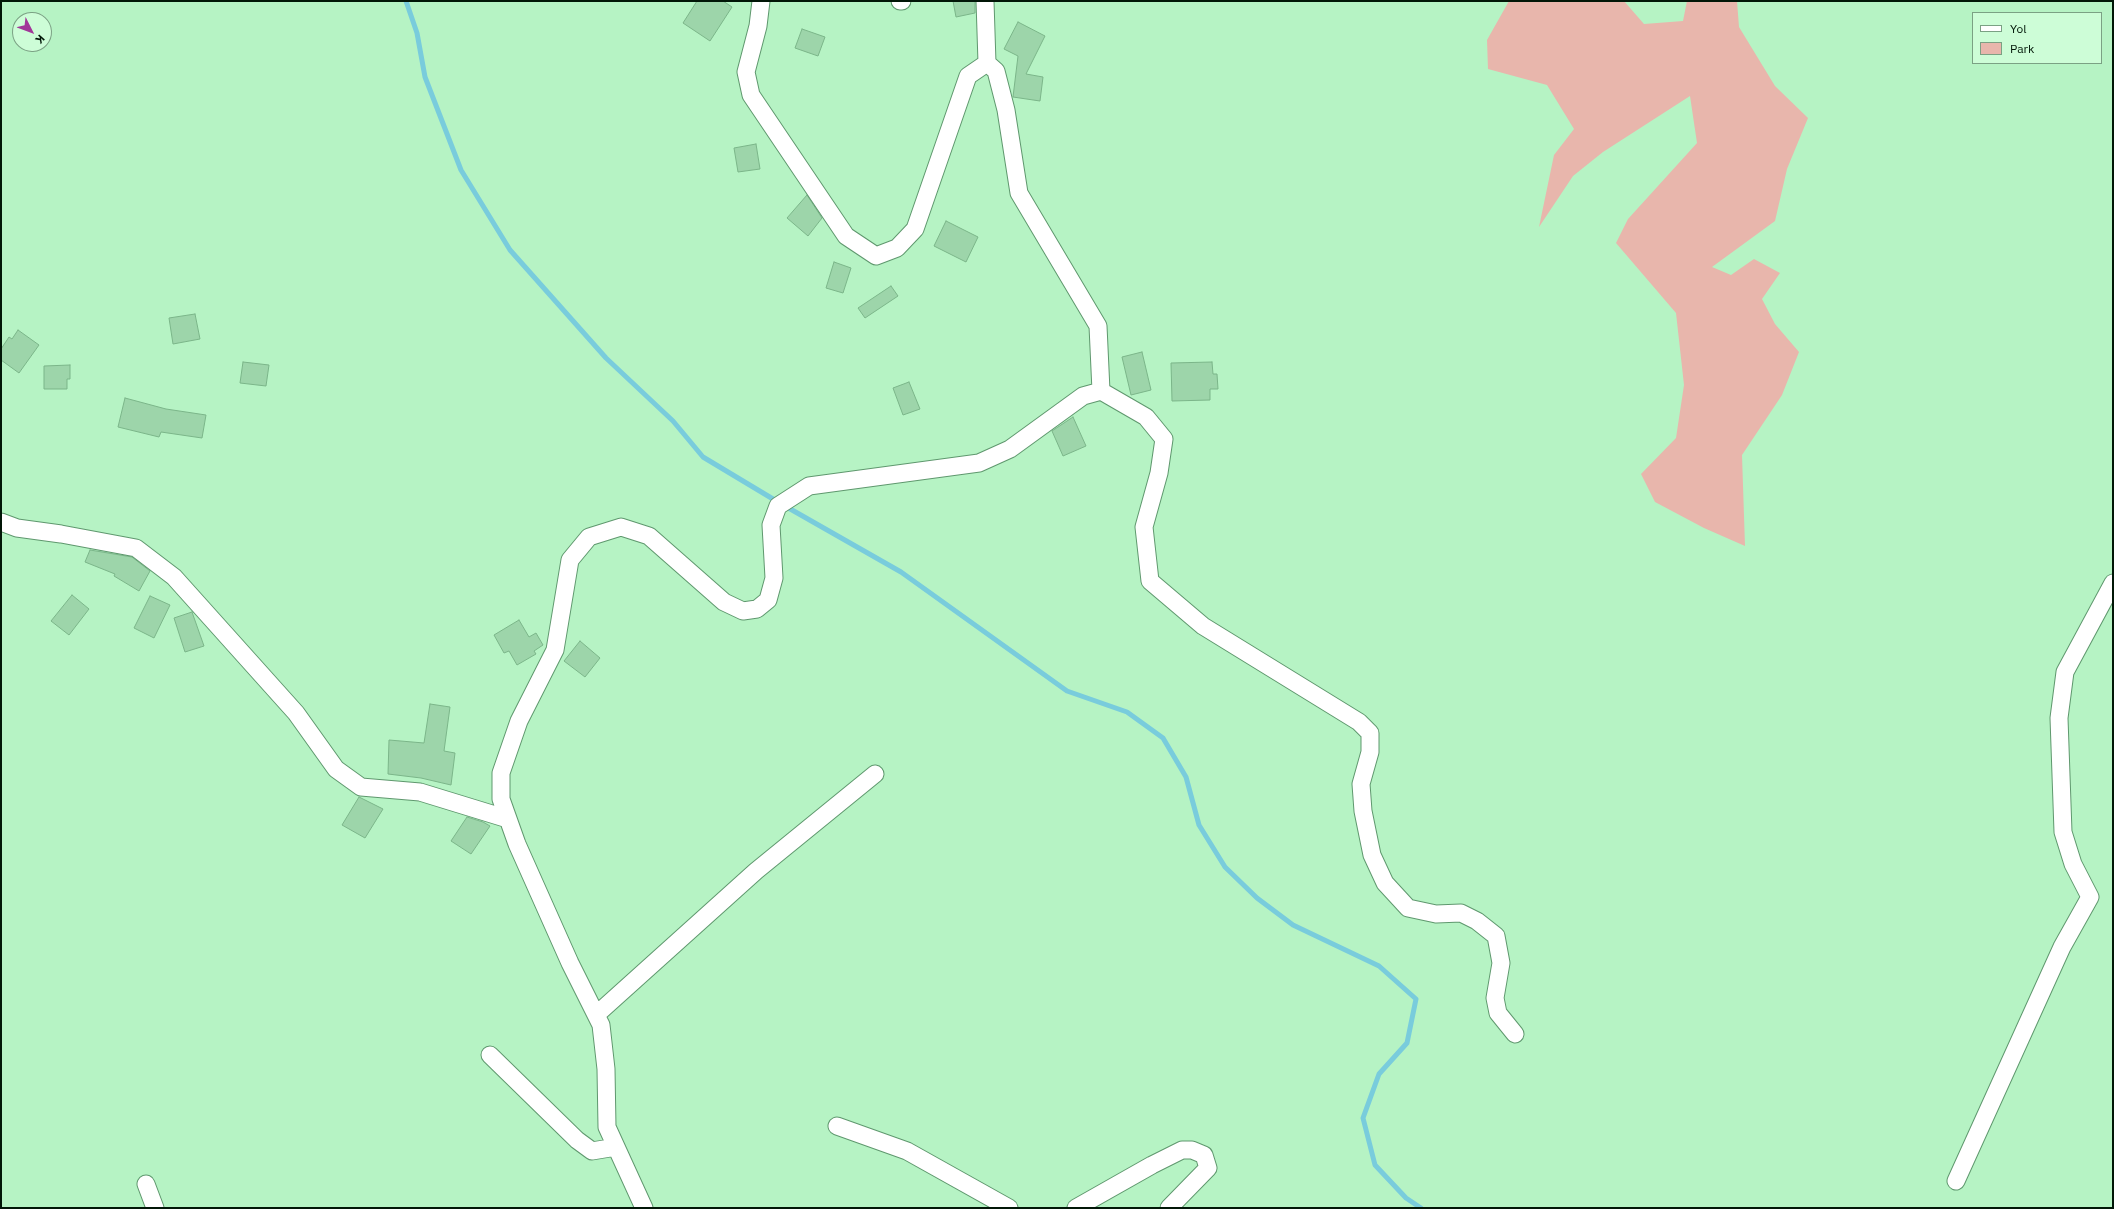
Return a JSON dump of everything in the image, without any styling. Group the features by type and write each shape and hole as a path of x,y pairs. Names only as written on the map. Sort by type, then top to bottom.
{"street":[{"path":"761,1 758,26 746,72 751,95 846,236 876,256 897,248 915,229 968,76 987,63"},
{"path":"985,1 987,63 996,71 1006,110 1019,193 1098,326 1101,391"},
{"path":"644,1208 607,1127 606,1069 601,1025 564,950 517,844 501,799 501,773 519,721 555,650 570,560 589,537 621,527 649,536 724,602 743,611 756,609 768,600 774,578 771,525 778,506 809,486 979,463 1010,449 1083,396 1101,391 1146,417 1164,439 1158,473 1144,526 1150,581 1203,626 1359,722 1370,733 1370,752 1362,784 1363,812 1372,855 1385,883 1408,908 1436,914 1461,913 1477,921 1496,936 1501,963 1495,998 1498,1013 1515,1034"},
{"path":"1,522 17,528 68,535 136,548 174,578 296,713 336,769 361,787 420,792 508,819"},
{"path":"1956,1181 2062,947 2090,897 2073,864 2063,832 2059,718 2065,672 2113,583"},
{"path":"596,1015 756,871 875,774"},
{"path":"490,1055 577,1140 592,1151 616,1147"},
{"path":"837,1126 907,1151 1009,1208"},
{"path":"1076,1208 1152,1164 1182,1150 1192,1150 1204,1154 1208,1168 1179,1205"},
{"path":"146,1184 155,1208"}],"green space":[{"path":"1509,1 1624,1 1644,24 1683,21 1687,1 1737,1 1739,27 1775,86 1808,118 1787,169 1775,221 1712,267 1731,275 1754,259 1780,273 1762,299 1775,324 1799,352 1782,395 1742,455 1745,546 1704,528 1655,502 1641,474 1676,438 1684,385 1676,313 1616,243 1628,219 1697,143 1690,96 1603,152 1573,176 1539,227 1554,155 1574,129 1547,85 1488,69 1487,40"}],"building":[{"path":"697,1 723,1 732,7 710,41 683,23"},
{"path":"953,1 975,1 975,13 956,17"},
{"path":"1018,22 1045,36 1026,74 1043,77 1040,101 1013,97 1018,56 1004,49"},
{"path":"802,29 825,37 818,56 795,48"},
{"path":"756,144 760,169 738,172 734,148"},
{"path":"807,195 822,218 808,236 787,218"},
{"path":"946,221 978,237 966,262 934,246"},
{"path":"834,262 851,268 843,293 826,288"},
{"path":"891,286 898,296 865,318 858,308"},
{"path":"195,314 200,339 173,344 169,318"},
{"path":"18,330 39,345 19,373 1,360 1,349 9,337 12,339"},
{"path":"1142,352 1151,390 1131,395 1122,357"},
{"path":"243,362 269,365 266,386 240,383"},
{"path":"1212,362 1213,374 1217,374 1218,389 1210,389 1210,400 1172,401 1171,363"},
{"path":"70,365 70,379 67,379 67,389 44,389 44,366"},
{"path":"909,382 920,409 903,415 893,388"},
{"path":"125,398 166,409 206,415 202,438 161,432 159,437 118,427"},
{"path":"1073,417 1086,446 1063,456 1052,431"},
{"path":"90,550 132,557 150,571 139,591 114,576 115,574 85,562"},
{"path":"72,595 89,609 69,635 51,621"},
{"path":"150,596 170,605 154,638 134,628"},
{"path":"192,612 204,646 185,652 174,618"},
{"path":"519,620 529,637 536,633 543,645 534,651 536,654 517,665 509,651 504,653 494,635"},
{"path":"580,641 600,658 585,677 564,661"},
{"path":"430,704 450,707 444,751 455,753 451,785 421,778 388,774 389,740 424,743"},
{"path":"359,797 383,809 365,838 342,825"},
{"path":"467,817 490,826 471,854 451,841"}],"waterway":[{"path":"406,1 417,33 425,77 461,170 510,250 606,358 673,421 703,457 778,502"},
{"path":"785,506 901,572 1067,691 1127,712 1163,738 1186,777 1199,825 1225,867 1257,898 1293,925 1379,966 1416,999 1407,1043 1379,1074 1363,1118 1375,1165 1406,1198 1421,1208"}]}
